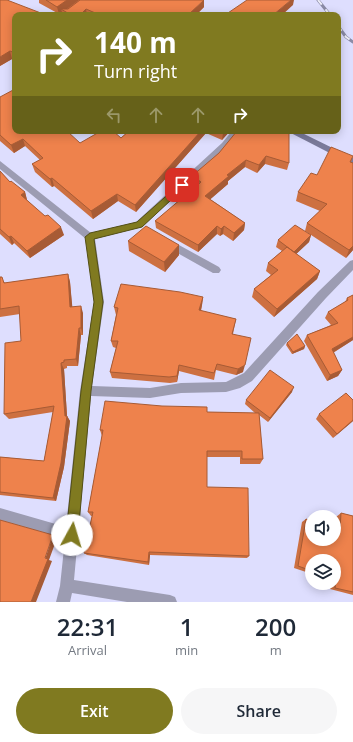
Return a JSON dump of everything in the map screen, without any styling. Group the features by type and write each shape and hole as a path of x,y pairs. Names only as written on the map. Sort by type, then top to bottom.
{"street":[{"path":"90,237 142,227 225,146 235,134"},
{"path":"297,134 353,162"},
{"path":"0,164 90,237 99,302 86,391 67,586 63,602"},
{"path":"157,236 216,270"},
{"path":"86,391 150,393 181,388 226,387 236,384 248,377 322,295 353,264"},
{"path":"0,514 72,535"},
{"path":"67,586 170,602"}],"building":[{"path":"0,0 7,0 38,12 12,12 12,52 10,51 0,57"},
{"path":"46,0 67,0 57,7"},
{"path":"80,0 204,0 191,12 93,12 86,9 83,12 66,12 61,9 68,9"},
{"path":"247,0 291,0 277,12 229,12"},
{"path":"12,91 12,134 70,134 80,143 96,134 116,134 121,138 126,134 198,134 135,205 117,194 91,211 52,178 50,179 32,164 43,158 23,139 11,145 0,135 0,97"},
{"path":"235,134 289,134 289,163 266,156 259,165 246,160 227,175 229,176 205,196 245,223 234,233 224,226 221,229 217,226 198,245 155,221 201,182 192,176 219,153"},
{"path":"331,147 353,156 350,162 353,163 353,246 349,250 307,223 327,204 298,192 311,173 317,175"},
{"path":"0,171 10,182 11,181 25,192 21,195 45,216 48,215 61,227 27,251 11,236 9,237 0,229"},
{"path":"295,225 311,235 294,252 278,240"},
{"path":"146,226 179,245 164,262 128,241"},
{"path":"287,247 320,271 277,309 254,289 278,270 268,263"},
{"path":"68,274 70,307 81,306 81,328 79,328 76,359 64,360 64,362 61,363 65,416 67,416 61,463 53,498 0,492 0,457 44,461 54,406 4,414 5,343 21,341 19,306 0,309 0,277 2,277 4,283"},
{"path":"121,284 180,292 203,297 199,310 236,319 232,334 251,338 245,365 238,369 217,364 214,373 179,365 177,376 169,377 110,372 118,341 111,341 118,308 114,307"},
{"path":"353,295 353,337 332,349 342,370 330,375 307,335 338,323 328,312 348,300 347,298"},
{"path":"297,334 305,346 293,352 287,343"},
{"path":"270,370 294,387 270,418 246,400"},
{"path":"346,393 353,400 353,420 337,434 319,414"},
{"path":"105,401 162,406 207,407 207,412 259,413 263,459 242,459 242,451 207,451 207,487 248,488 249,556 149,552 148,562 84,553 93,512 88,512 103,430 100,430"},
{"path":"341,513 353,516 353,592 341,589 341,554 305,554 305,568 298,566 305,525 305,546 341,546"},
{"path":"0,520 53,535 45,558 48,559 31,602 0,602"}],"railway":[{"path":"318,0 328,12"},
{"path":"341,30 346,37 353,42"}],"route":[{"path":"72,535 86,391 99,302 90,237 139,225 182,185"}]}
